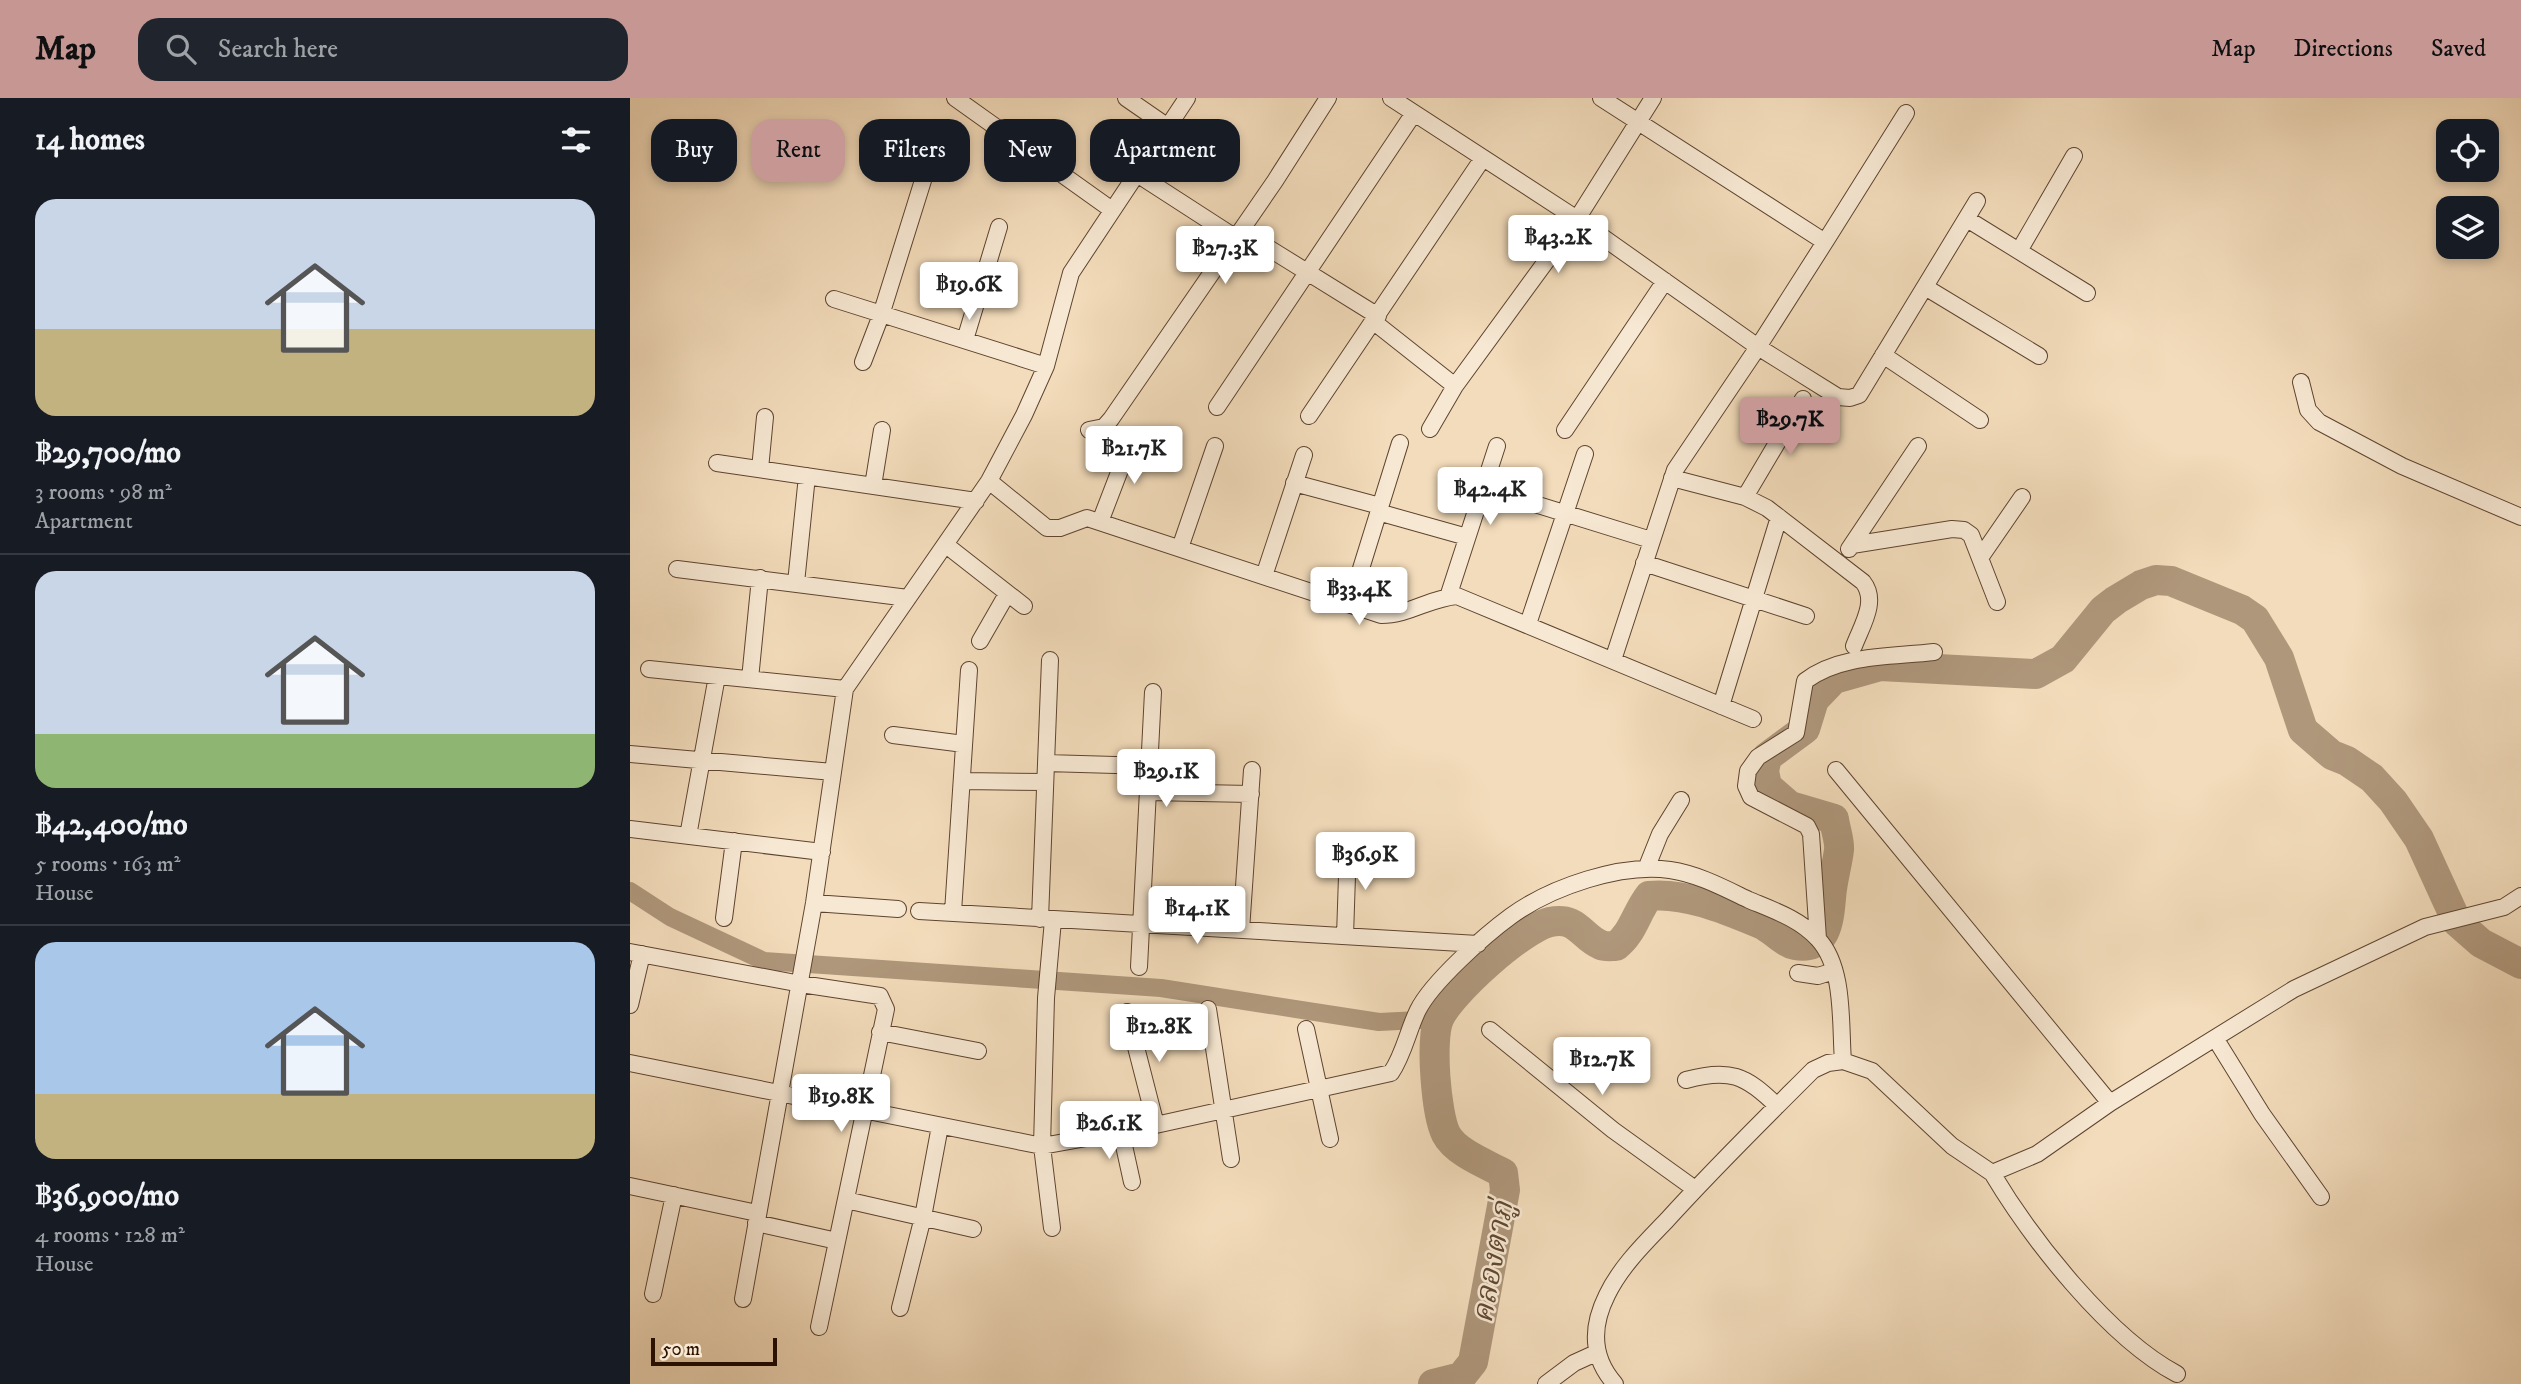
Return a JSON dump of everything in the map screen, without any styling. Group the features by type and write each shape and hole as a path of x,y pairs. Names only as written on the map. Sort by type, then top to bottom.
{"street":[{"path":"955,98 1112,211"},
{"path":"1126,98 1156,119"},
{"path":"1173,119 1186,98"},
{"path":"1089,430 1104,426 1111,419 1238,235 1328,98"},
{"path":"1391,98 1577,219 1758,347 1838,397 1850,398 1859,395 1977,201"},
{"path":"1601,98 1825,242"},
{"path":"1430,429 1455,386 1577,219 1635,122 1653,98"},
{"path":"1217,407 1415,113"},
{"path":"1613,660 1672,478 1906,113"},
{"path":"2019,251 2074,156"},
{"path":"1309,416 1483,158"},
{"path":"863,362 881,315 923,182"},
{"path":"743,1299 802,977 845,689 989,481 1046,366 1071,273 1132,182"},
{"path":"1150,182 1308,273 1376,319 1455,386"},
{"path":"1967,219 2087,293"},
{"path":"965,340 999,227"},
{"path":"1565,430 1665,281"},
{"path":"1925,287 2039,356"},
{"path":"834,299 1046,366"},
{"path":"1883,355 1980,420"},
{"path":"2301,383 2308,410 2319,422 2402,466 2521,517"},
{"path":"1745,497 1803,399"},
{"path":"760,470 765,417"},
{"path":"873,486 882,430"},
{"path":"1100,522 1133,436"},
{"path":"1350,604 1400,443"},
{"path":"1180,548 1215,446"},
{"path":"1448,597 1497,446"},
{"path":"1840,562 1918,446"},
{"path":"1528,624 1586,454"},
{"path":"1264,576 1304,455"},
{"path":"717,463 976,502"},
{"path":"796,583 807,477"},
{"path":"1672,478 1745,497 1779,517 1840,562 1869,590 1871,601 1854,646"},
{"path":"989,481 1047,528 1060,528 1087,518 1381,615 1396,615 1440,597 1457,596 1753,719"},
{"path":"1294,483 1467,537"},
{"path":"1483,488 1651,540"},
{"path":"1980,558 2022,497"},
{"path":"1721,706 1779,517"},
{"path":"1852,545 1964,530 1971,535 1997,602"},
{"path":"946,545 1024,606"},
{"path":"1644,564 1806,616"},
{"path":"677,569 908,598"},
{"path":"750,679 760,578"},
{"path":"980,641 1007,594"},
{"path":"1843,1061 1834,971 1818,939 1811,834 1807,826 1751,797 1746,786 1748,771 1758,757 1796,733 1805,681 1814,674 1848,661 1934,652"},
{"path":"1050,660 1045,782 1048,968 1042,1146 1052,1228"},
{"path":"649,669 845,689"},
{"path":"953,912 969,670"},
{"path":"688,836 718,676"},
{"path":"1139,967 1153,692"},
{"path":"893,735 964,744"},
{"path":"630,754 833,772"},
{"path":"1046,763 1150,766"},
{"path":"1241,930 1252,770"},
{"path":"1836,770 2110,1103"},
{"path":"962,781 1045,782"},
{"path":"1149,792 1251,794"},
{"path":"1646,869 1660,834 1681,800"},
{"path":"630,829 822,852"},
{"path":"723,918 734,841"},
{"path":"1345,936 1348,846"},
{"path":"630,1063 1042,1146 1156,1125 1391,1073 1399,1062 1406,1034 1420,1006 1464,956 1513,915 1577,882 1633,869 1672,870 1704,879 1788,916 1818,939"},
{"path":"1992,1173 2037,1154 2110,1103 2294,989 2425,927 2504,907 2521,896"},
{"path":"814,903 898,909"},
{"path":"919,911 1478,944"},
{"path":"630,1006 636,953 802,977 880,996 886,1009 819,1327"},
{"path":"1798,973 1818,976 1834,971"},
{"path":"1208,1009 1231,1159"},
{"path":"1127,1012 1156,1125"},
{"path":"1306,1029 1330,1139"},
{"path":"1490,1030 1614,1130 1695,1189"},
{"path":"880,1032 978,1051"},
{"path":"2215,1038 2262,1114 2321,1197"},
{"path":"1615,1384 1596,1353 1596,1330 1606,1296 1625,1266 1695,1189 1813,1070 1828,1063 1843,1061 1872,1070 1952,1146 1992,1173 2014,1210 2074,1285 2144,1354 2177,1374"},
{"path":"1686,1080 1718,1072 1733,1075 1756,1084 1777,1106"},
{"path":"900,1308 923,1217 940,1126"},
{"path":"1121,1132 1132,1182"},
{"path":"630,1186 674,1195 837,1241"},
{"path":"653,1294 674,1195"},
{"path":"846,1200 973,1229"},
{"path":"1546,1384 1574,1363 1596,1353"}],"waterway":[{"name":"คลองตาภู่","path":"1433,1384 1461,1377 1473,1362 1505,1190 1503,1173 1456,1146 1442,1124 1435,1076 1435,1043 1439,1019 1472,978 1506,948 1538,927 1550,922 1567,922 1601,945 1616,946 1626,935 1649,896 1678,897 1722,909 1763,925 1795,945 1806,946 1820,939 1829,915 1839,850 1834,819 1790,806 1767,786 1764,771 1767,757 1805,729 1814,700 1834,679 1880,666 2036,674 2063,659 2103,610 2141,585 2156,580 2171,581 2242,610 2255,619 2279,658 2303,730 2332,755 2347,761 2372,778 2393,801 2419,839 2457,922 2481,943 2521,964"},
{"path":"630,891 670,917 764,961 1161,988 1379,1022 1439,1019"}]}
